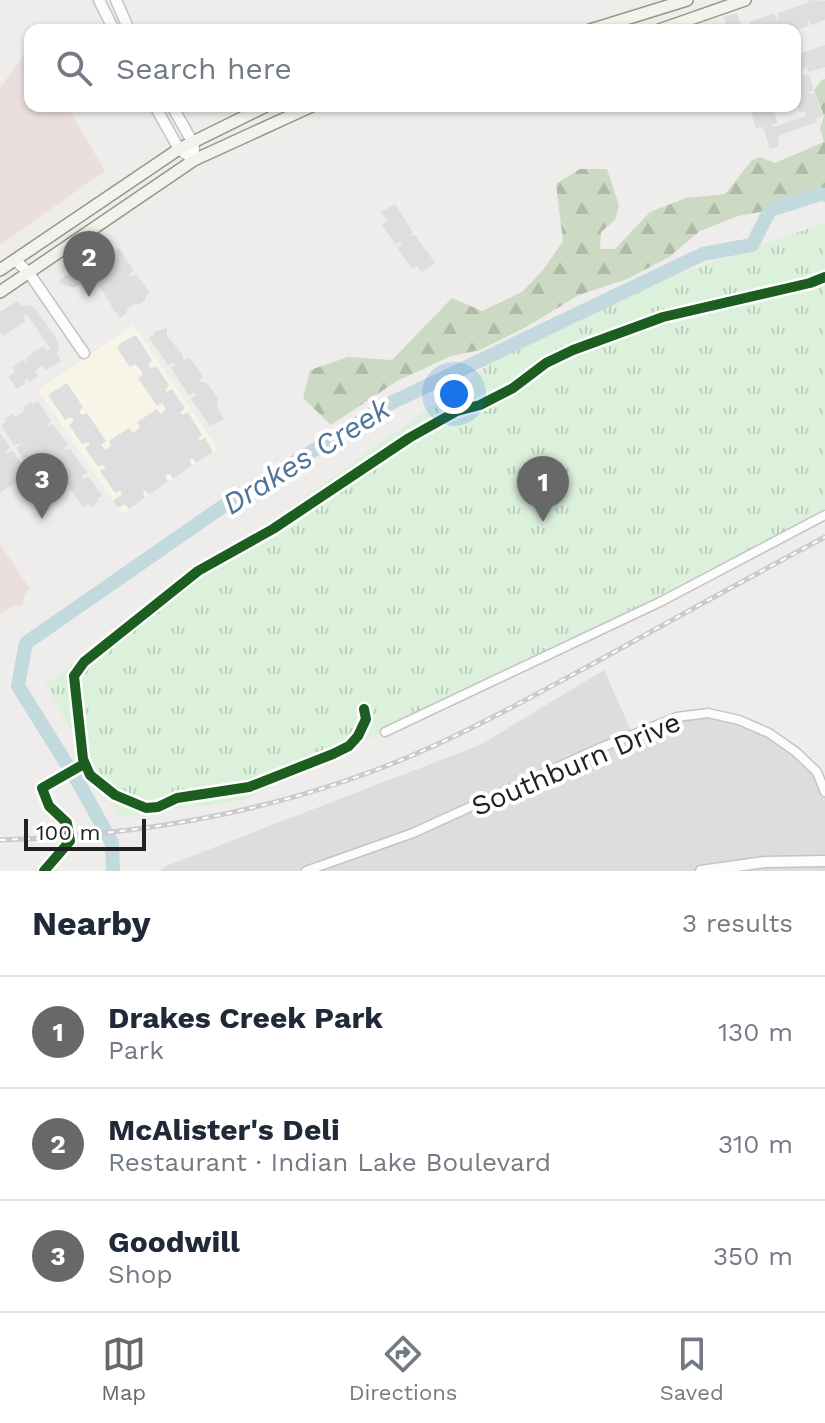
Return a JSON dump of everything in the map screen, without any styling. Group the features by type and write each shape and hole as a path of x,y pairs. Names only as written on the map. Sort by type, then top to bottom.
{"main road":[{"path":"609,24 687,0"},
{"path":"674,24 727,3 745,0"},
{"path":"0,270 179,149 254,112"},
{"path":"0,292 194,160 299,112"}],"street":[{"path":"99,0 111,24"},
{"path":"116,0 126,24"},
{"path":"158,112 179,149 194,160"},
{"path":"175,112 193,143 194,160"},
{"path":"15,260 29,273 84,353"},
{"path":"385,732 656,604 825,515"},
{"name":"Southburn Drive","path":"306,871 413,833 600,748 677,717 708,713 739,720 769,733 817,772 825,792"},
{"path":"701,871 765,862 825,861"}],"shaded area":[{"path":"810,0 825,1 825,20 811,25 808,19 809,26 801,28 801,24 749,22 774,13 778,20 778,13"},
{"path":"737,13 740,24 726,24 723,17"},
{"path":"825,45 825,67 809,72 806,66 802,71 803,76 809,74 814,90 809,94 815,93 823,116 816,118 817,122 781,135 779,146 770,149 763,127 756,128 751,112 774,112 778,123 773,127 806,116 805,111 800,112 801,53"},
{"path":"24,54 24,112 71,112 105,171 0,245 0,88"},
{"path":"395,204 413,232 409,237 415,235 435,263 422,272 417,266 412,269 397,247 401,242 395,244 382,225 387,221 381,212"},
{"path":"108,247 113,253 119,248 134,271 129,274 130,277 136,274 150,293 145,296 146,300 139,305 135,303 120,318 93,277 73,288 60,283 75,269 85,270 83,264"},
{"path":"17,301 35,308 57,340 57,354 61,361 47,370 42,366 35,371 38,376 30,382 25,378 25,383 17,389 8,376 15,373 12,367 23,359 28,364 26,358 43,346 47,351 50,348 27,314 23,316 26,321 3,336 0,332 0,312"},
{"path":"133,325 218,449 122,514 38,390"},
{"path":"167,328 167,336 183,355 183,360 190,358 203,377 198,381 208,384 218,399 217,408 224,419 210,426 191,399 196,394 189,396 171,368 175,363 168,365 149,338 154,332"},
{"path":"136,335 152,360 148,365 151,368 156,366 169,385 165,390 172,389 185,408 180,413 188,412 202,435 198,439 205,438 213,452 196,463 190,459 192,466 173,479 167,474 168,482 149,495 143,491 145,498 129,509 125,504 118,508 113,501 122,492 115,493 100,471 105,466 98,467 85,448 89,442 82,444 69,425 73,419 65,420 48,395 67,383 83,407 79,412 82,415 87,413 106,441 101,445 105,450 111,446 109,441 129,428 133,433 140,427 137,422 157,409 161,414 166,409 162,403 157,406 138,378 143,374 136,364 130,367 117,348"},
{"path":"38,401 51,421 47,426 53,424 68,445 64,450 70,449 87,473 82,476 83,479 89,477 102,496 91,507 88,504 83,507 61,475 66,470 55,455 0,493 0,433 10,447 6,453 13,451 22,464 25,462 16,448 21,443 14,445 1,426 12,414 15,417 25,411 24,407 31,402"},
{"path":"0,544 30,589 25,594 22,607 14,605 0,615"},
{"path":"604,670 633,735 677,717 708,713 769,733 817,772 825,792 825,871 160,871 166,866 480,745"}],"green space":[{"path":"825,79 825,195 738,216 700,231 669,257 627,279 579,295 480,350 451,356 397,381 331,425 303,398 310,370 348,357 392,360 452,298 482,311 522,292 543,270 563,241 556,184 580,169 607,169 619,205 615,220 601,232 600,249 615,249 650,212 686,198 725,194 752,160 760,157 775,163 824,142 820,129 824,116 814,90"},
{"path":"825,223 825,517 244,800 119,817 45,684 557,316"}],"waterway":[{"name":"Drakes Creek","path":"113,871 112,843 18,686 26,643 232,500 391,403 703,254 752,245 770,210 825,195"}],"railway":[{"path":"0,840 95,834 190,821 282,800 373,771 492,718 825,537"}],"cycle path":[{"path":"364,709 366,719 358,736 349,746 333,754 249,787 177,798 158,807 146,808 115,795 90,775 83,759 74,676 84,662 198,571 273,529 409,438 457,411 480,405 513,388 546,363 663,317 825,277"},
{"path":"44,871 70,841 67,823 49,806 42,788 84,764"}],"place":[{"name":"McAlister's Deli","path":"89,297"},
{"name":"Goodwill","path":"42,519"},
{"name":"Drakes Creek Park","path":"543,522"}]}
